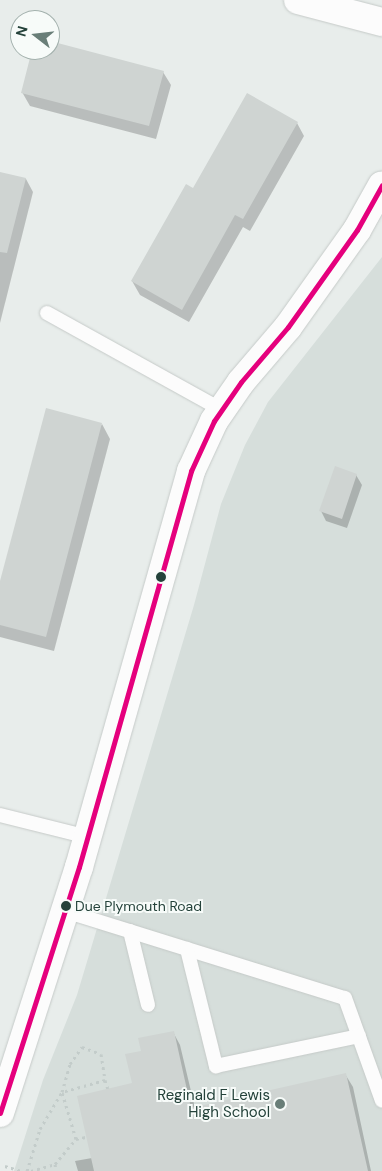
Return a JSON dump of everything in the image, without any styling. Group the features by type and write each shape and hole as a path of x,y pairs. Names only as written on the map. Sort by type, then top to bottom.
{"street":[{"path":"298,0 382,22"},
{"path":"0,1113 88,837 191,471 222,410 241,382 288,327 357,230 382,185"}],"lane":[{"path":"47,313 222,410"},
{"path":"0,815 88,837"},
{"path":"65,911 345,998 382,1101"},
{"path":"130,931 148,1006"},
{"path":"187,949 216,1066 359,1036"}],"path":[{"path":"27,1171 40,1129 62,1092 70,1064 82,1048 101,1054 108,1088"},
{"path":"62,1092 105,1080"},
{"path":"62,1092 76,1139"},
{"path":"31,1171 55,1164 76,1139 86,1137"},
{"path":"55,1164 56,1171"},
{"path":"5,1166 21,1171"}],"shaded area":[{"path":"382,257 382,1171 14,1171 43,1080 77,995 194,605 221,504 245,445 268,402"}],"building":[{"path":"60,44 164,71 149,126 21,93 29,60 60,60"},
{"path":"247,93 298,122 243,219 235,215 182,310 131,281 186,184 193,188"},
{"path":"0,172 26,178 7,253 0,252"},
{"path":"46,408 102,423 46,637 0,625 0,581"},
{"path":"335,466 357,474 342,519 319,511"},
{"name":"Reginald F Lewis High School","path":"174,1031 191,1108 346,1073 368,1171 94,1171 77,1096 132,1083 125,1054 141,1051 138,1038"}],"transit line":[{"path":"0,1113 79,867 191,471 214,421 241,382 288,327 357,230 382,185"}],"place":[{"name":"Due Plymouth Road","path":"66,906"},
{"name":"Reginald F Lewis High School","path":"280,1104"}]}
